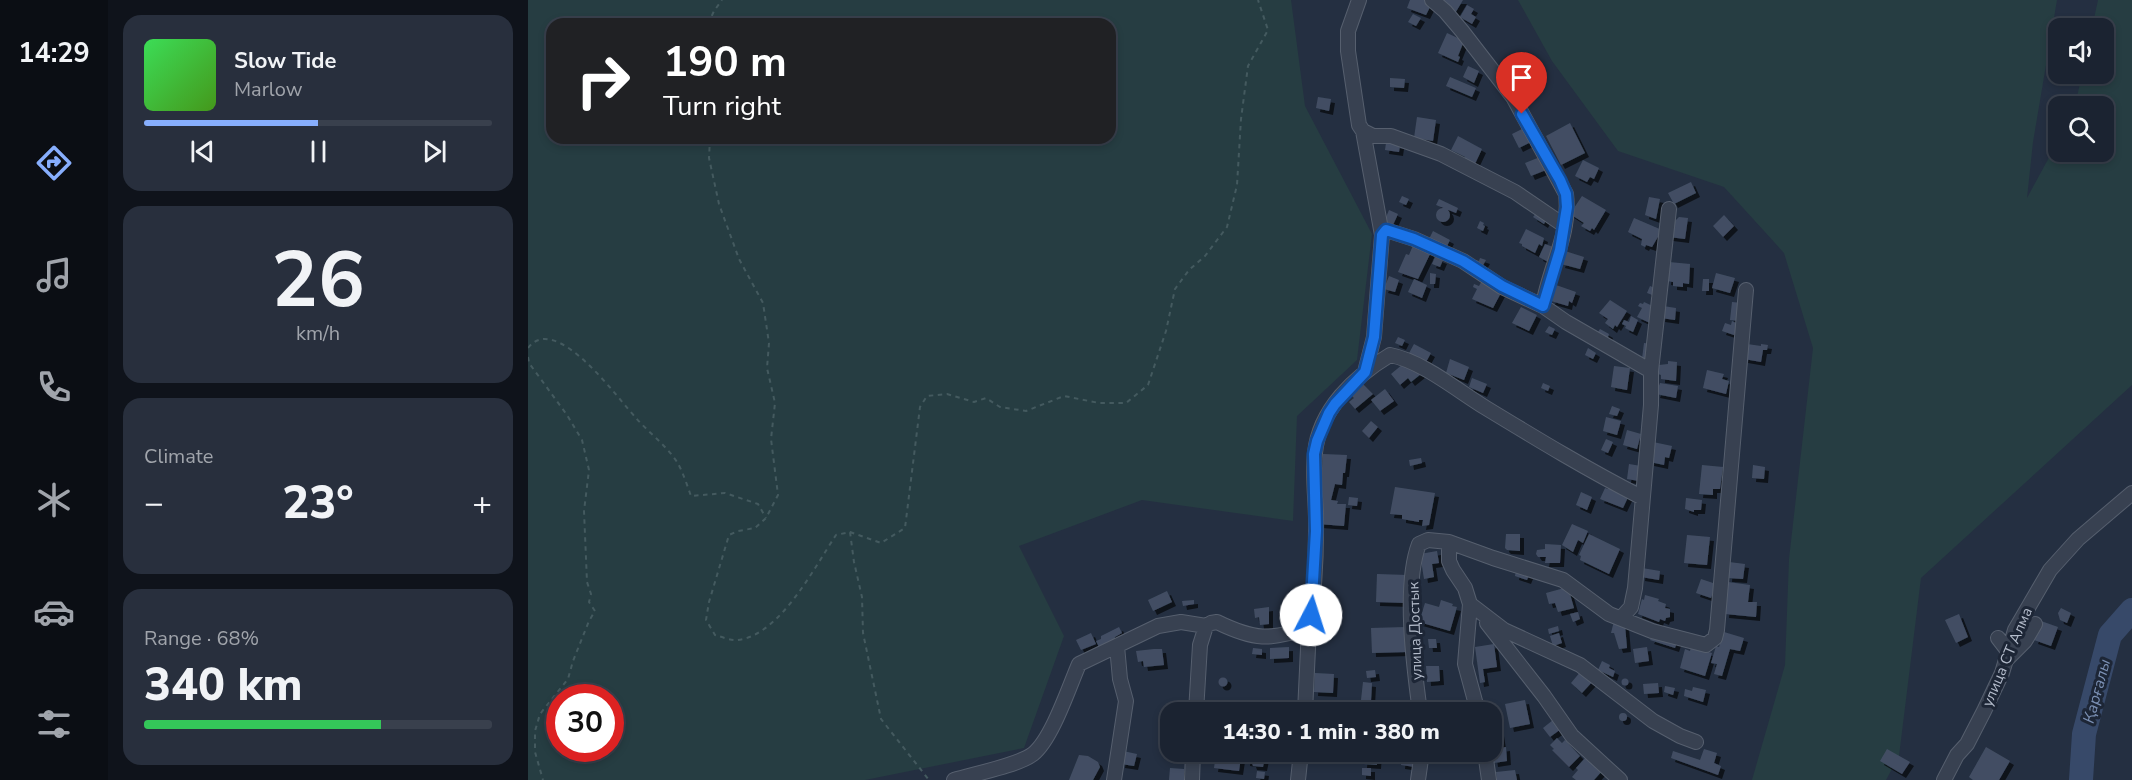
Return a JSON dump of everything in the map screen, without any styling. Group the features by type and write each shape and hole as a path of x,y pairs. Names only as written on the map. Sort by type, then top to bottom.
{"street":[{"path":"1359,0 1348,31 1348,51 1359,124 1363,131 1382,235 1374,337 1365,372"},
{"path":"1432,0 1462,31 1513,97 1566,194 1565,226 1543,306"},
{"path":"1363,131 1373,136 1391,136 1408,140 1441,154 1515,192 1565,226"},
{"path":"1622,617 1631,607 1635,588 1641,497 1651,405 1651,370 1669,209"},
{"path":"1382,235 1386,230 1414,239 1463,261 1502,286 1543,306 1566,322 1651,370"},
{"path":"1620,780 1572,736 1544,696 1470,604 1465,588 1449,561 1449,542 1563,580 1610,614 1622,617 1632,624 1699,644 1706,645 1715,638 1746,290"},
{"path":"1305,702 1309,627 1313,602 1316,531 1314,454 1317,441 1335,404 1365,372 1390,355 1402,357 1446,381 1486,408 1641,497"},
{"name":"улица СТ Алма","path":"1944,780 1957,755 1972,736 1994,691 2015,630 2050,570 2078,539 2132,493"},
{"name":"улица Достык","path":"1419,702 1414,653 1413,567 1419,544 1428,540 1449,542"},
{"path":"1470,604 1465,664 1475,702"},
{"path":"1470,604 1504,630 1580,665 1653,721 1696,742"},
{"path":"954,780 1018,762 1033,755 1044,743 1079,664 1158,626 1181,622 1206,626 1217,622 1240,633 1263,638 1289,634 1309,627"},
{"path":"1998,638 2007,656 2025,641 2035,624"},
{"path":"1197,702 1200,645 1206,626"},
{"path":"1114,780 1126,701 1120,679 1118,646"},
{"path":"1192,780 1193,762"},
{"path":"1298,780 1300,762"},
{"path":"1418,780 1421,762"},
{"path":"1486,762 1489,780"}],"path":[{"path":"711,18 722,0"},
{"path":"710,144 709,158 720,204 738,259 763,303 769,343 767,368 775,403 771,439 778,495 766,518 754,528 729,535 709,602 706,620 715,635 737,640 763,632 793,600 836,536 850,532 881,543 904,528 920,407 927,396 947,394 974,402 986,398 1000,407 1026,411 1064,396 1099,403 1126,403 1148,385 1166,331 1175,289 1227,227 1237,185 1240,119 1248,66 1268,30 1258,0"},
{"path":"528,348 532,343 542,339 560,342 584,359 637,420 668,449 679,464 691,496 725,493 758,504 766,518"},
{"path":"528,357 529,363 567,415 582,440 589,470 584,511 587,582 591,594 589,602 595,611 577,651 568,679 540,714 535,731 535,752 543,780"},
{"path":"850,532 862,597 863,633 880,719 929,780"}],"green space":[{"path":"528,0 1291,0 1305,106 1372,234 1357,360 1297,416 1293,521 1142,500 1019,546 1064,636 1024,748 865,780 528,780"},
{"path":"1518,0 2057,0 2054,18 2048,18 2048,53 2033,142 2027,198 2048,159 2048,162 2114,162 2114,96 2077,96 2080,84 2114,84 2114,18 2094,18 2098,0 2132,0 2132,385 1921,578 1899,756 1886,780 1752,780 1785,665 1789,559 1813,348 1784,253 1724,187 1618,151 1552,61"}],"building":[{"path":"1410,0 1425,0 1432,3 1426,15 1407,8"},
{"path":"1437,0 1463,0 1454,15"},
{"path":"1467,5 1474,9 1471,14 1476,17 1472,24 1460,17"},
{"path":"1413,14 1421,18 1416,26 1408,22"},
{"path":"1447,33 1464,41 1458,62 1438,53"},
{"path":"1528,58 1541,68 1523,90 1510,80"},
{"path":"1468,66 1479,71 1474,83 1463,77"},
{"path":"1450,77 1476,88 1472,97 1446,86"},
{"path":"1390,78 1405,79 1404,88 1390,87"},
{"path":"1318,97 1331,99 1329,111 1316,108"},
{"path":"1417,117 1436,120 1433,141 1414,138"},
{"path":"1570,123 1585,153 1561,165 1546,136"},
{"path":"1524,128 1531,142 1519,148 1512,134"},
{"path":"1458,136 1482,149 1474,166 1463,161 1465,157 1451,150"},
{"path":"1386,143 1400,145 1399,152 1385,150"},
{"path":"1540,157 1546,170 1531,176 1525,163"},
{"path":"1583,160 1599,168 1594,179 1590,177 1587,182 1575,176"},
{"path":"1691,182 1696,193 1674,204 1668,193"},
{"path":"1402,196 1409,199 1406,205 1399,202"},
{"path":"1582,196 1606,210 1594,230 1592,228 1590,231 1581,226 1584,223 1570,214"},
{"path":"1649,197 1660,199 1656,219 1645,215"},
{"path":"1439,199 1458,208 1456,213 1436,205"},
{"path":"1440,208 1446,208 1450,215 1446,222 1440,222 1436,218 1436,212"},
{"path":"1389,210 1398,214 1393,225 1384,222"},
{"path":"1537,212 1547,218 1544,224 1533,217"},
{"path":"1724,215 1734,226 1723,237 1713,226"},
{"path":"1679,217 1688,218 1685,239 1669,237 1671,225"},
{"path":"1634,218 1662,230 1652,247 1641,245 1642,239 1628,232"},
{"path":"1480,221 1485,226 1483,231 1477,228"},
{"path":"1526,229 1544,238 1542,246 1539,244 1535,253 1519,243"},
{"path":"1433,231 1450,240 1445,250 1428,241"},
{"path":"1414,243 1432,250 1418,279 1398,272"},
{"path":"1545,244 1556,248 1550,263 1539,257"},
{"path":"1565,251 1584,257 1580,269 1561,264"},
{"path":"1435,257 1443,260 1440,267 1432,264"},
{"path":"1480,258 1486,260 1482,267 1474,263"},
{"path":"1669,262 1690,264 1689,284 1683,283 1683,287 1673,286 1673,282 1667,281"},
{"path":"1430,273 1436,274 1435,284 1430,284"},
{"path":"1716,273 1735,278 1730,293 1712,288"},
{"path":"1389,276 1399,280 1395,292 1384,289"},
{"path":"1414,279 1427,285 1422,298 1408,292"},
{"path":"1483,279 1503,289 1493,308 1472,299 1477,289 1473,287 1474,284 1479,286"},
{"path":"1703,279 1709,279 1709,291 1702,291"},
{"path":"1556,285 1576,292 1572,303 1569,301 1568,306 1551,301"},
{"path":"1650,286 1657,289 1658,297 1647,293"},
{"path":"1610,300 1627,311 1617,327 1615,325 1613,329 1605,323 1608,319 1599,313"},
{"path":"1644,302 1657,308 1650,323 1637,317 1642,308 1638,306"},
{"path":"1732,302 1742,303 1740,321 1730,320"},
{"path":"1663,306 1676,308 1675,320 1661,318"},
{"path":"1521,307 1537,315 1529,331 1512,323"},
{"path":"1631,316 1638,320 1633,332 1622,324 1624,320 1629,322"},
{"path":"1732,321 1738,324 1734,335 1722,331 1725,323 1731,325"},
{"path":"1549,326 1555,329 1552,335 1545,332"},
{"path":"1600,329 1609,334 1607,340 1596,335"},
{"path":"1398,337 1405,340 1402,346 1395,343"},
{"path":"1644,343 1652,344 1650,362 1642,359"},
{"path":"1414,344 1431,353 1425,364 1408,355"},
{"path":"1747,344 1768,345 1767,350 1763,350 1761,362 1744,359"},
{"path":"1588,348 1596,353 1593,359 1585,355"},
{"path":"1450,359 1469,367 1464,380 1446,373"},
{"path":"1668,361 1677,362 1676,381 1661,379 1661,375 1658,374 1659,365 1668,364"},
{"path":"1403,364 1421,374 1411,382 1408,378 1400,385 1391,374"},
{"path":"1614,366 1630,368 1627,390 1611,387"},
{"path":"1707,370 1724,374 1722,379 1729,381 1726,394 1703,388"},
{"path":"1472,378 1487,384 1483,393 1469,387"},
{"path":"1543,383 1550,386 1548,391 1541,388"},
{"path":"1660,383 1678,386 1676,398 1656,394"},
{"path":"1363,384 1373,394 1355,409 1349,402 1354,398 1351,395"},
{"path":"1385,389 1394,401 1380,411 1371,400"},
{"path":"1612,406 1620,409 1617,416 1609,414"},
{"path":"1606,417 1621,421 1617,435 1603,431"},
{"path":"1371,421 1378,427 1369,438 1362,431"},
{"path":"1627,430 1641,434 1637,449 1623,445"},
{"path":"1606,439 1613,442 1608,453 1601,450"},
{"path":"1653,442 1672,446 1669,458 1665,457 1664,465 1650,462"},
{"path":"1323,454 1347,455 1342,485 1335,484 1331,500 1338,501 1337,504 1346,504 1344,526 1318,524"},
{"path":"1421,458 1422,463 1410,466 1409,460"},
{"path":"1629,464 1641,466 1639,481 1627,479"},
{"path":"1702,465 1723,467 1720,489 1713,489 1713,495 1699,494"},
{"path":"1753,465 1765,467 1764,479 1752,478"},
{"path":"1610,484 1630,493 1623,508 1600,499 1605,488 1608,489"},
{"path":"1395,487 1435,493 1429,525 1422,526 1423,520 1419,522 1402,519 1402,515 1390,514"},
{"path":"1581,492 1592,497 1587,510 1576,505"},
{"path":"1349,497 1358,498 1357,506 1348,505"},
{"path":"1686,498 1702,500 1701,510 1694,510 1694,512 1685,509"},
{"path":"1572,524 1588,531 1583,543 1578,540 1573,552 1562,545"},
{"path":"1506,534 1520,534 1520,551 1505,548"},
{"path":"1589,534 1620,549 1609,574 1580,560 1579,555"},
{"path":"1687,535 1710,537 1707,565 1684,563"},
{"path":"1545,544 1561,545 1560,563 1545,563 1546,557 1538,557 1537,550 1545,549"},
{"path":"1437,551 1439,563 1432,564 1434,577 1424,579 1420,554"},
{"path":"1729,562 1745,564 1743,579 1728,578"},
{"path":"1642,568 1660,571 1659,580 1641,577"},
{"path":"1516,570 1529,575 1527,580 1515,576"},
{"path":"1377,574 1407,575 1406,603 1376,602"},
{"path":"1701,579 1716,584 1711,598 1696,593"},
{"path":"1728,582 1750,585 1748,602 1757,602 1756,617 1725,614"},
{"path":"1568,587 1574,608 1558,612 1555,603 1549,604 1546,593"},
{"path":"1167,591 1172,602 1153,611 1148,600"},
{"path":"1645,595 1659,599 1658,601 1666,604 1665,608 1670,609 1670,617 1665,621 1660,619 1659,622 1638,614"},
{"path":"1194,600 1194,604 1183,606 1182,601"},
{"path":"1441,600 1457,607 1450,631 1419,622 1425,603 1439,607"},
{"path":"1324,602 1324,605 1332,605 1333,619 1318,619 1318,603"},
{"path":"1269,607 1269,624 1260,625 1259,617 1255,618 1254,609"},
{"path":"2061,608 2071,613 2067,623 2060,620 2058,613"},
{"path":"1578,612 1580,619 1573,622 1570,614"},
{"path":"1959,614 1968,637 1956,643 1945,620"},
{"path":"1614,621 1625,625 1627,648 1619,649 1614,633 1611,633"},
{"path":"2041,621 2058,627 2051,646 2034,640"},
{"path":"1558,626 1559,631 1549,634 1548,629"},
{"path":"1119,627 1122,633 1115,637 1114,641 1099,647 1096,641 1101,639 1101,636"},
{"path":"1406,627 1407,652 1372,653 1371,628"},
{"path":"1724,632 1744,638 1740,651 1730,649 1722,676 1714,674 1717,664 1711,663 1716,646 1719,647"},
{"path":"1091,633 1096,644 1081,650 1076,640"},
{"path":"1559,633 1562,643 1553,646 1550,636"},
{"path":"1653,634 1677,642 1675,648 1650,640"},
{"path":"1428,639 1436,639 1437,648 1429,648"},
{"path":"1494,644 1497,667 1483,669 1485,682 1480,683 1475,647"},
{"path":"1289,647 1289,658 1270,659 1270,648"},
{"path":"1647,647 1649,661 1635,663 1633,649"},
{"path":"1691,647 1712,653 1705,676 1680,668 1685,649 1690,651"},
{"path":"1253,648 1262,649 1262,655 1252,654"},
{"path":"1162,649 1164,665 1144,667 1143,661 1138,662 1136,651"},
{"path":"1602,661 1615,671 1613,677 1598,670"},
{"path":"1426,666 1439,666 1440,681 1427,682"},
{"path":"1375,670 1376,677 1367,678 1366,671"},
{"path":"1581,671 1593,681 1582,693 1571,683"},
{"path":"1315,673 1334,674 1333,693 1314,692"},
{"path":"1223,677 1228,682 1223,687 1218,682"},
{"path":"1625,679 1628,682 1625,685 1622,682"},
{"path":"1363,682 1372,683 1371,701 1361,700"},
{"path":"1658,683 1659,693 1644,694 1643,684"},
{"path":"1665,686 1675,688 1673,695 1664,692"},
{"path":"1693,687 1706,690 1703,702 1684,696 1685,689 1692,691"},
{"path":"1525,700 1530,724 1510,728 1505,704"},
{"path":"1623,713 1627,717 1623,721 1619,717"},
{"path":"1553,720 1561,729 1550,737 1543,728"},
{"path":"1557,738 1562,743 1565,740 1580,756 1569,767 1552,750 1554,749 1550,745"},
{"path":"1506,747 1507,761 1502,762 1502,748"},
{"path":"1986,747 2010,761 1999,780 1973,780 1969,777"},
{"path":"1704,749 1717,753 1714,763 1721,766 1718,775 1671,758 1673,751 1700,760"},
{"path":"1887,749 1910,762 1902,774 1880,761"},
{"path":"1123,751 1137,754 1134,766 1121,764"},
{"path":"1079,755 1088,756 1098,762 1100,767 1093,780 1069,780"},
{"path":"1586,757 1602,771 1594,780 1576,780 1572,777 1578,770 1576,768"},
{"path":"1215,762 1240,762 1239,771 1214,768"},
{"path":"1246,762 1264,762 1263,767 1253,766 1252,763"},
{"path":"1363,762 1377,762 1377,765 1363,764"},
{"path":"1401,762 1416,762 1415,767 1401,765"},
{"path":"1170,768 1184,769 1184,780 1169,780"},
{"path":"1362,768 1371,768 1371,776 1362,775"},
{"path":"1515,770 1517,780 1497,780 1496,772"},
{"path":"1257,771 1265,772 1264,779 1256,778"}],"waterway":[{"name":"Қарғалы","path":"2081,780 2084,734 2110,635 2132,610"}],"route":[{"path":"1311,615 1316,531 1314,454 1329,413 1365,372 1374,337 1382,235 1386,230 1414,239 1463,261 1484,276 1543,306 1560,250 1567,207 1566,194 1522,114"}]}
